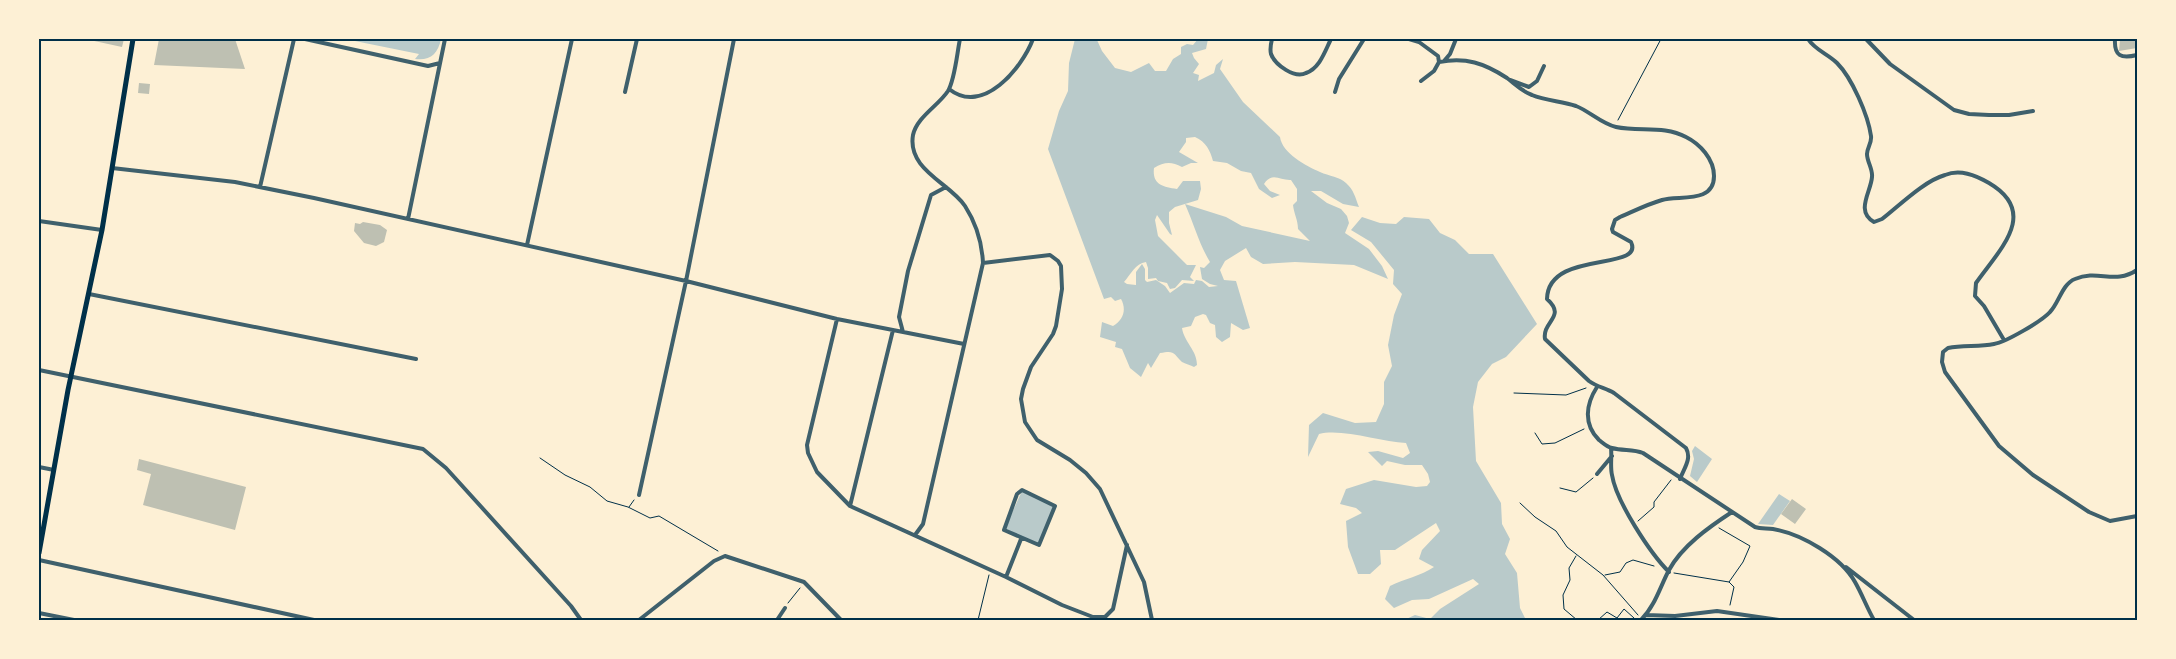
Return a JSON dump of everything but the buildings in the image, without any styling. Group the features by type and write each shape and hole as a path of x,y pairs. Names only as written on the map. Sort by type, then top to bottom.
{"main road":[{"path":"39,554 71,376 102,230 134,39"}],"street":[{"path":"260,187 294,39"},
{"path":"306,39 428,66 440,63"},
{"path":"408,218 445,39"},
{"path":"527,245 572,39"},
{"path":"625,92 637,39"},
{"path":"639,495 686,281 734,39"},
{"path":"915,535 923,524 983,263 982,249 976,226 965,205 924,168 913,145 913,136 917,126 949,89 960,39"},
{"path":"949,89 964,97 975,98 987,93 1001,84 1016,68 1026,55 1034,39"},
{"path":"1272,39 1272,55 1275,60 1286,71 1300,75 1306,73 1317,64 1331,39"},
{"path":"1335,92 1339,78 1364,39"},
{"path":"1409,39 1419,42 1438,56 1441,62"},
{"path":"1421,81 1450,54 1456,39"},
{"path":"1808,39 1812,46 1836,62 1847,74 1859,96 1871,135 1867,152 1872,177 1865,197 1864,209 1868,219 1874,222 1882,219 1936,178 1960,171 1982,179 2007,196 2014,208 2014,221 2010,235 1976,283 1974,291 1975,296 1984,306 2004,340"},
{"path":"1866,39 1890,64 1954,110 1969,114 1995,115 2033,111"},
{"path":"2115,39 2117,54 2122,56 2137,55"},
{"path":"1441,62 1467,59 1529,87 1537,81 1544,66"},
{"path":"1508,79 1514,86 1533,96 1575,106 1614,127 1668,130 1679,134 1689,139 1705,153 1713,169 1713,183 1703,195 1694,198 1664,200 1620,216 1613,225 1613,232 1631,242 1633,250 1628,256 1570,268 1551,282 1547,292 1547,299 1554,308 1555,315 1544,335 1550,343 1597,387 1606,388 1614,392 1686,448 1689,453 1688,460 1680,479"},
{"path":"112,168 260,187 408,218 686,281 838,319 964,344"},
{"path":"903,332 898,317 908,271 931,195 946,187"},
{"path":"39,221 102,230"},
{"path":"983,263 1050,255 1061,266 1062,289 1056,326 1027,375 1021,399 1022,411 1025,422 1037,440 1070,460 1086,473 1100,489 1144,582 1152,620"},
{"path":"2137,270 2120,278 2093,275 2072,280 2052,310 2041,321 1995,344 1948,348 1943,352 1942,362 1945,372 1998,446 2033,475 2089,512 2110,521 2137,516"},
{"path":"89,294 416,359"},
{"path":"838,319 807,445 808,453 817,472 850,506 1006,577 1062,605 1093,617 1105,617 1113,609 1127,545"},
{"path":"850,506 893,330"},
{"path":"39,370 423,449 446,468 571,606 581,620"},
{"path":"1597,387 1588,405 1589,428 1597,438 1611,448 1635,450 1643,453 1675,476 1755,527 1773,529 1805,540 1842,564 1914,620"},
{"path":"1611,448 1611,474 1615,487 1648,547 1669,572"},
{"path":"1597,474 1612,456"},
{"path":"39,467 54,470"},
{"path":"1024,490 1054,504 1056,508 1039,545 1020,539 1006,532 1004,528 1017,494 1024,490"},
{"path":"1641,620 1656,599 1669,572 1692,542 1732,512"},
{"path":"1006,577 1020,539"},
{"path":"639,620 714,561 725,556 804,582 841,620"},
{"path":"39,560 314,620"},
{"path":"1842,564 1855,582 1872,619"},
{"path":"777,620 785,608"},
{"path":"1646,615 1675,616 1705,612 1728,612 1778,620"},
{"path":"39,613 74,620"}],"path":[{"path":"1614,127 1660,39"},
{"path":"1514,393 1566,394 1584,388 1597,387"},
{"path":"1536,433 1542,444 1555,443 1580,430 1589,428"},
{"path":"540,458 565,475 590,487 607,501 628,507 650,518 659,516 725,556"},
{"path":"1560,488 1576,492 1597,474"},
{"path":"1634,524 1654,507 1654,502 1675,476"},
{"path":"628,507 639,495"},
{"path":"1520,503 1535,518 1556,531 1567,547 1603,575 1641,620"},
{"path":"1714,525 1750,546 1743,562 1729,582"},
{"path":"1577,555 1569,568 1570,580 1563,595 1564,609 1577,620"},
{"path":"1603,575 1620,572 1626,563 1633,560 1644,565 1665,568"},
{"path":"978,620 990,570"},
{"path":"1669,572 1729,582 1734,587 1728,612"},
{"path":"785,608 804,582"},
{"path":"1598,620 1607,612 1617,618 1624,609 1636,620"}],"shaded area":[{"path":"345,39 441,39 438,49 429,58 415,59 419,54"},
{"path":"1075,39 1097,40 1102,51 1115,68 1131,72 1149,63 1155,71 1166,71 1173,59 1181,54 1181,47 1187,44 1193,45 1198,39 1208,39 1206,49 1192,53 1199,64 1193,73 1199,75 1198,81 1214,73 1216,65 1223,59 1220,69 1243,102 1280,137 1290,154 1320,172 1341,179 1349,186 1359,207 1343,204 1321,191 1311,191 1327,203 1341,209 1347,216 1349,223 1345,233 1369,249 1382,266 1388,279 1354,265 1295,262 1263,264 1251,257 1246,248 1225,261 1220,270 1224,280 1236,281 1250,328 1243,330 1231,323 1230,337 1222,342 1216,337 1215,325 1210,323 1206,315 1203,314 1195,317 1191,326 1182,328 1185,338 1195,355 1197,365 1194,367 1183,363 1171,352 1160,353 1151,368 1148,363 1141,377 1130,368 1122,349 1115,347 1116,342 1100,337 1102,322 1113,326 1122,318 1124,311 1123,303 1121,299 1115,301 1111,297 1104,299 1048,149 1059,111 1068,91 1069,63","holes":["1195,137 1207,147 1213,161 1227,163 1241,171 1251,173 1259,189 1272,198 1280,195 1270,191 1264,184 1267,180 1273,177 1291,180 1297,189 1297,201 1293,205 1298,229 1310,241 1242,226 1226,217 1185,204 1210,262 1204,268 1200,267 1202,279 1218,286 1209,287 1202,281 1196,280 1194,284 1184,283 1170,293 1165,286 1156,280 1147,282 1145,280 1145,269 1142,264 1136,272 1136,285 1127,284 1124,282 1134,270 1139,265 1146,262 1148,279 1156,278 1158,281 1167,283 1170,289 1175,288 1182,280 1194,281 1190,277 1196,265 1187,265 1158,236 1155,220 1157,215 1172,235 1169,212 1175,207 1198,200 1201,189 1200,181 1183,181 1177,189 1163,186 1156,181 1154,168 1164,163 1171,163 1182,167 1191,163 1198,163 1179,152 1186,142 1186,138"]},
{"path":"1362,217 1380,223 1396,224 1404,217 1429,219 1440,233 1455,240 1469,254 1493,254 1537,324 1506,357 1492,364 1478,382 1473,407 1476,461 1501,503 1502,524 1510,539 1505,554 1517,573 1520,608 1526,620 1404,620 1415,615 1430,619 1440,609 1479,584 1473,579 1429,599 1412,600 1394,608 1385,599 1390,586 1424,573 1434,567 1419,559 1422,550 1440,531 1436,523 1395,550 1380,550 1381,564 1370,574 1358,574 1348,547 1346,521 1362,513 1356,508 1340,504 1346,489 1374,480 1416,487 1427,486 1430,482 1428,474 1422,465 1405,465 1387,461 1382,466 1368,452 1378,451 1403,458 1410,453 1406,443 1350,434 1319,434 1308,457 1309,425 1323,413 1355,423 1376,422 1384,404 1384,382 1392,366 1388,345 1394,315 1402,294 1393,284 1394,270 1371,242 1351,230"},
{"path":"1695,446 1712,459 1697,482 1690,476 1694,459 1692,451"},
{"path":"1022,491 1055,506 1039,544 1006,532 1005,528"},
{"path":"1779,494 1790,501 1773,525 1758,524"}]}
